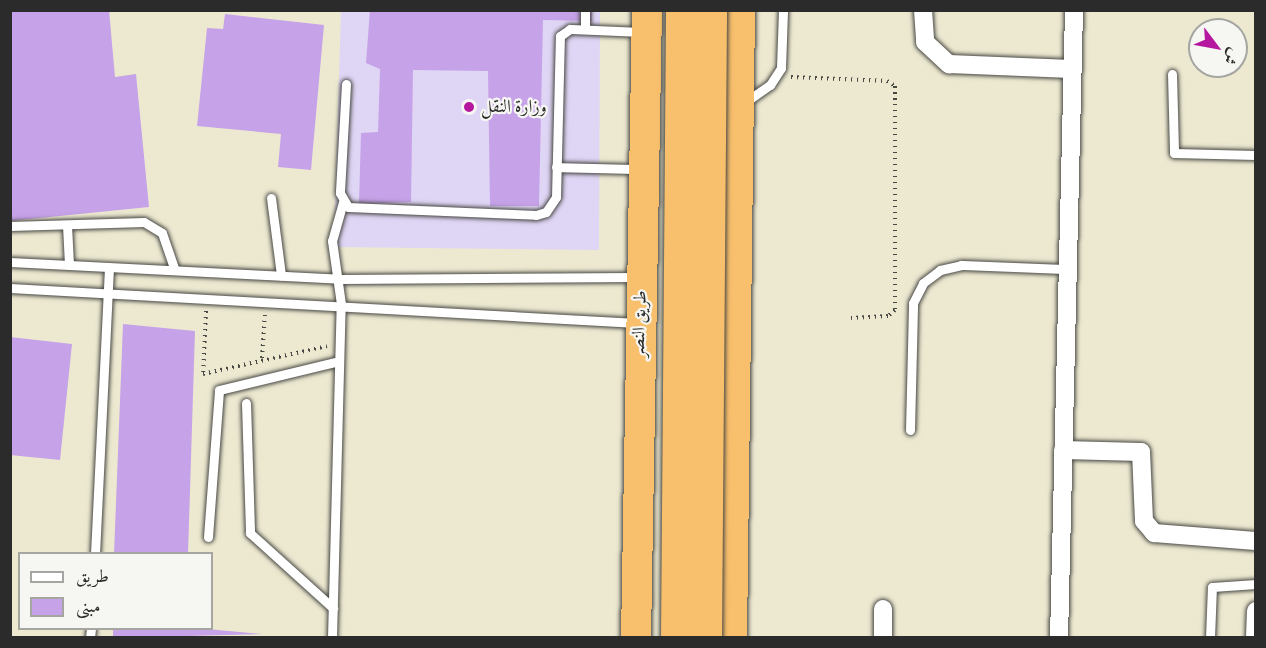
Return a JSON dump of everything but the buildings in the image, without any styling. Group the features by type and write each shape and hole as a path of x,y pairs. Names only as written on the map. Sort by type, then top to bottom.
{"highway":[{"path":"677,638 682,10"},
{"path":"706,638 711,10"},
{"path":"732,638 740,10"},
{"name":"طريق النصر","path":"636,638 639,323 647,21"},
{"path":"643,201 658,171 688,158 720,168 738,196"}],"street":[{"path":"923,10 925,42 949,64 1071,69"},
{"path":"1059,638 1066,269 1074,10"},
{"path":"1063,450 1142,452 1144,521 1155,533 1256,541"},
{"path":"883,609 883,638"},
{"path":"1255,638 1256,611"}],"lane":[{"path":"585,10 585,29"},
{"path":"739,105 760,94 776,77 783,58 783,10"},
{"path":"343,202 357,211 536,215 552,206 556,167 558,42 564,31 647,21"},
{"path":"1172,74 1174,153 1256,154"},
{"path":"332,638 341,304 340,279 332,242 343,202 346,84"},
{"path":"556,167 643,169"},
{"path":"271,198 281,275"},
{"path":"67,225 69,265"},
{"path":"10,226 154,226 167,242 176,270"},
{"path":"10,262 340,279 641,277"},
{"path":"910,430 913,303 923,283 940,270 961,265 1066,269"},
{"path":"94,552 109,267"},
{"path":"10,288 341,304 639,323"},
{"path":"208,537 219,390 339,361"},
{"path":"246,403 250,533 333,608"},
{"path":"1210,638 1212,587 1256,584"}],"path":[{"path":"776,77 887,81 895,86 895,310 888,316 851,318"},
{"path":"207,298 203,374 262,358 340,344"},
{"path":"262,358 265,301"}],"shaded area":[{"name":"وزارة النقل","path":"341,11 600,11 599,250 334,247"}],"place":[{"name":"وزارة النقل","path":"469,107"}]}
